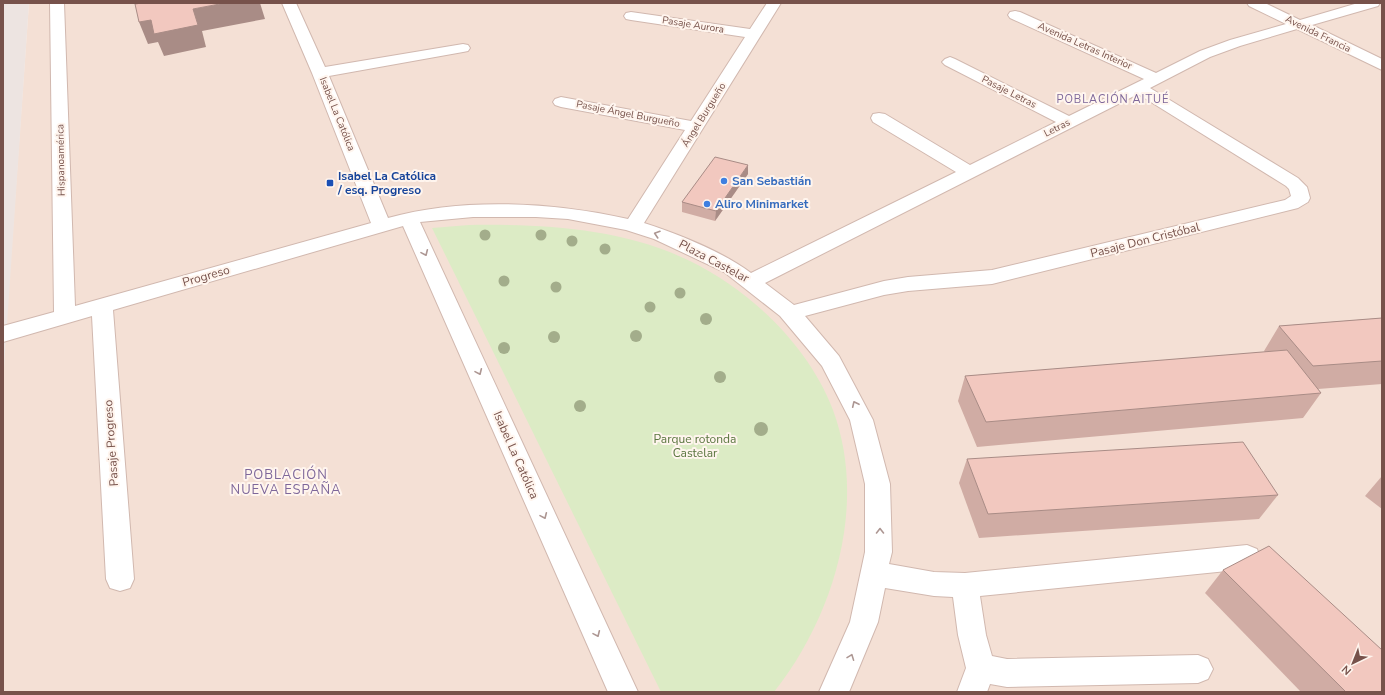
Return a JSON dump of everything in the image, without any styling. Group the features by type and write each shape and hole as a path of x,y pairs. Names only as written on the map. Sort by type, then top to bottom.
{"street":[{"name":"Hispanoamérica","path":"57,3 65,317"},
{"name":"Isabel La Católica","path":"289,3 320,73 382,226"},
{"name":"Ángel Burgueño","path":"633,226 774,3"},
{"name":"Avenida Francia","path":"1254,3 1382,65"},
{"name":"Letras","path":"752,280 1155,78 1220,49 1373,3"},
{"name":"Avenida Letras Interior","path":"1015,14 1155,78"},
{"name":"Pasaje Aurora","path":"632,16 754,34"},
{"path":"320,73 463,48"},
{"name":"Pasaje Letras","path":"950,62 1068,122"},
{"name":"Pasaje Don Cristóbal","path":"791,313 884,288 908,284 992,277 1015,272 1291,204 1301,198 1298,187 1292,182 1138,87"},
{"name":"Pasaje Ángel Burgueño","path":"561,102 696,127"},
{"path":"879,118 969,172"},
{"name":"Plaza Castelar","path":"409,218 454,212 528,210 592,217 633,226 692,247 733,268 752,280 791,313 811,334 841,376 858,410 867,435 875,467 879,501 880,536 876,574 865,621 846,669 834,692"},
{"name":"Progreso","path":"3,334 409,218"},
{"name":"Isabel La Católica","path":"409,218 623,692"},
{"name":"Pasaje Progreso","path":"102,306 120,579"},
{"path":"876,574 934,584 965,585 1247,557"},
{"path":"965,585 977,680 1007,673 1198,670"}],"shaded area":[{"path":"3,3 29,3 3,382"},
{"path":"29,3 1382,3 1382,692 3,692 3,370"}],"green space":[{"name":"Parque rotonda Castelar","path":"469,225 554,227 582,230 637,241 664,250 713,273 735,288 775,322 793,342 809,364 822,386 833,410 843,446 847,483 846,521 839,558 828,594 813,629 795,662 774,692 661,692 432,228"}],"building":[{"path":"225,3 193,9 198,25 154,34 151,20 139,22 135,4"},
{"path":"715,157 748,165 716,211 682,202"},
{"path":"1382,318 1382,361 1313,366 1279,326"},
{"path":"1287,350 1321,393 986,422 965,376"},
{"path":"1243,442 1278,495 988,514 967,459"},
{"path":"1269,546 1382,650 1382,692 1346,692 1223,570"}],"place":[{"name":"San Sebastián","path":"724,181"},
{"name":"Isabel La Católica / esq. Progreso","path":"330,183"},
{"name":"Aliro Minimarket","path":"707,204"}],"district":[{"name":"POBLACIÓN AITUÉ","path":"1113,99"},
{"name":"POBLACIÓN NUEVA ESPAÑA","path":"286,482"}]}
